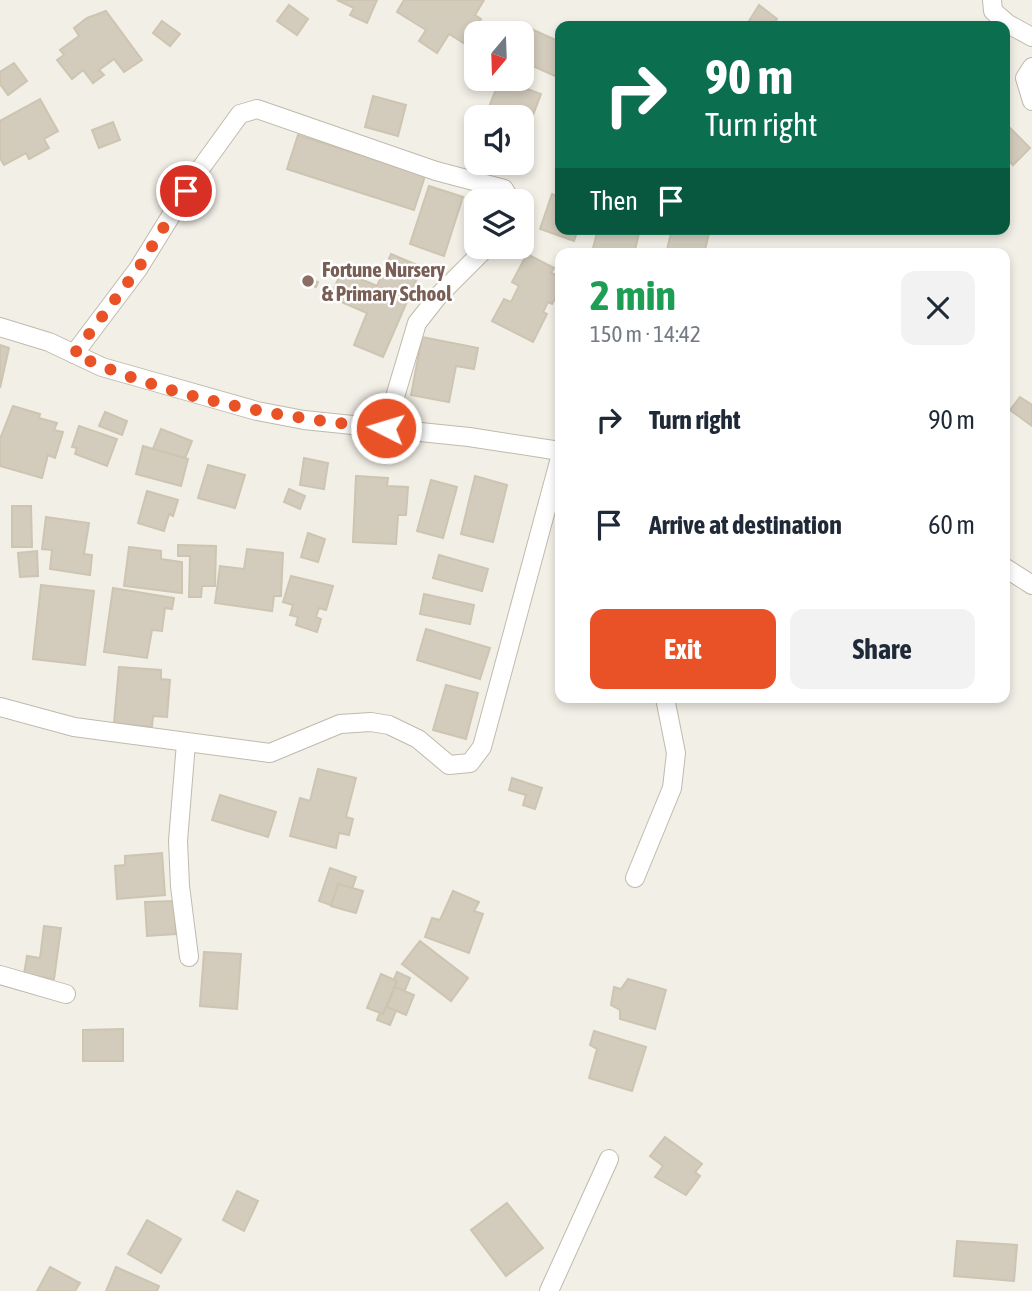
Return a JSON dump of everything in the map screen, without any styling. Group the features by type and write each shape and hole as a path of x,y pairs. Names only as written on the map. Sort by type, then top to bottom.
{"street":[{"path":"992,0 993,11 1005,21"},
{"path":"1010,25 1032,37"},
{"path":"1032,67 1025,78 1032,101"},
{"path":"74,354 138,269 198,172 240,114 257,109 436,170 504,189"},
{"path":"386,428 417,323 439,295 475,259"},
{"path":"0,327 48,342 102,367 257,411 304,421 386,428 555,450"},
{"path":"0,707 74,727 270,753 340,724 361,721 389,725 418,739 449,765 470,762 482,747 555,477"},
{"path":"1010,571 1032,585"},
{"path":"635,878 672,788 676,753 666,703"},
{"path":"186,743 178,854 190,957"},
{"path":"0,975 66,994"},
{"path":"549,1291 609,1159"}],"building":[{"path":"337,0 377,0 367,23 350,15 354,8"},
{"path":"404,0 484,0 475,15 481,19 480,21 464,21 464,43 449,34 437,53 419,41 426,30 397,12"},
{"path":"289,5 308,19 297,35 277,21"},
{"path":"759,5 777,19 776,21 749,21"},
{"path":"106,11 142,60 124,72 114,59 99,70 104,75 93,83 83,70 72,79 57,60 64,55 60,50 79,36 74,28 87,18"},
{"path":"162,21 180,34 170,46 153,33"},
{"path":"534,30 555,40 555,76 534,66"},
{"path":"14,63 27,81 8,95 0,84 0,72"},
{"path":"495,91 533,91 541,94 534,112 534,105 490,105"},
{"path":"373,96 406,105 398,136 365,127"},
{"path":"40,99 58,131 44,139 49,148 29,159 26,153 4,165 0,158 0,121"},
{"path":"113,122 120,140 99,148 92,130"},
{"path":"1010,128 1030,148 1013,165 1010,162"},
{"path":"298,135 425,176 414,210 287,169"},
{"path":"429,186 463,197 444,256 410,244"},
{"path":"552,194 555,195 555,234 540,229"},
{"path":"557,235 576,235 574,241"},
{"path":"596,235 639,235 635,248 593,248"},
{"path":"671,235 709,235 705,248 667,248"},
{"path":"391,254 422,267 383,357 354,345 367,313 330,297 342,271 377,286"},
{"path":"534,258 554,268 551,273 555,275 555,299 552,304 548,302 543,312 547,314 533,342 492,321 504,299 511,302 519,286 512,282 524,259"},
{"path":"305,277 318,282 316,287 303,282"},
{"path":"422,337 478,348 474,369 456,366 449,402 411,395"},
{"path":"0,345 9,348 0,388"},
{"path":"1020,397 1032,405 1032,426 1010,410"},
{"path":"13,406 40,414 39,418 57,423 54,430 63,432 55,458 48,455 42,478 0,466 0,439"},
{"path":"105,412 127,421 122,435 99,426"},
{"path":"79,426 117,439 107,466 75,454 77,448 72,447"},
{"path":"161,429 192,441 179,473 148,461"},
{"path":"143,446 188,459 181,486 136,474"},
{"path":"304,458 328,463 324,489 300,485"},
{"path":"208,465 245,475 235,508 198,498"},
{"path":"356,476 388,478 387,486 408,487 406,515 398,515 396,544 353,542"},
{"path":"475,476 507,485 493,542 461,534"},
{"path":"431,480 457,487 443,538 417,531"},
{"path":"289,489 305,496 300,509 284,502"},
{"path":"147,491 178,500 173,516 169,514 164,531 138,523"},
{"path":"12,506 31,506 32,547 12,547"},
{"path":"46,517 89,523 84,554 92,555 90,575 50,569 52,550 42,549"},
{"path":"308,533 325,539 318,562 301,557"},
{"path":"178,545 216,546 215,586 202,586 201,597 189,597 190,556 178,556"},
{"path":"129,547 161,551 161,559 182,562 182,593 124,586"},
{"path":"247,549 283,553 281,596 274,596 272,611 215,603 220,566 244,569"},
{"path":"37,551 38,576 20,577 18,553"},
{"path":"439,555 488,569 482,591 433,578"},
{"path":"291,576 333,586 326,610 319,608 316,617 321,619 317,632 296,625 298,617 290,615 293,605 283,602"},
{"path":"41,585 94,591 85,665 33,659"},
{"path":"113,588 174,598 172,609 165,608 162,631 152,630 147,658 104,652"},
{"path":"424,594 474,605 470,624 420,614"},
{"path":"426,629 490,648 480,679 417,660"},
{"path":"119,667 161,670 161,679 170,680 167,717 153,716 152,727 114,723"},
{"path":"446,685 478,693 466,739 433,730"},
{"path":"318,769 356,778 346,817 353,819 349,835 339,833 336,848 290,836 300,798 310,801"},
{"path":"512,778 542,788 535,809 523,805 526,795 509,790"},
{"path":"220,795 276,812 268,837 212,820"},
{"path":"162,853 165,895 117,899 115,866 125,865 125,856"},
{"path":"330,868 356,877 345,910 319,901"},
{"path":"338,884 363,891 356,913 331,906"},
{"path":"453,891 479,902 474,911 483,914 469,953 425,937 432,918 440,920"},
{"path":"174,901 176,934 147,936 145,902"},
{"path":"44,926 61,928 54,979 24,974 27,956 40,958"},
{"path":"420,941 468,978 451,1001 402,964"},
{"path":"204,952 241,954 237,1009 200,1006"},
{"path":"397,972 410,978 390,1025 377,1020"},
{"path":"381,974 397,981 383,1014 367,1008"},
{"path":"628,979 666,990 655,1029 620,1019 620,1010 611,1005 614,987 621,989"},
{"path":"395,987 414,995 406,1015 387,1007"},
{"path":"123,1029 123,1061 83,1061 83,1030"},
{"path":"594,1031 646,1047 632,1091 589,1078 597,1049 590,1045"},
{"path":"665,1137 702,1164 695,1172 700,1176 686,1195 655,1177 663,1166 650,1156"},
{"path":"237,1191 258,1201 244,1231 223,1220"},
{"path":"507,1203 543,1248 506,1276 471,1230"},
{"path":"147,1220 181,1239 161,1273 128,1254"},
{"path":"957,1241 1017,1245 1014,1281 954,1276"},
{"path":"50,1267 80,1283 75,1291 37,1291"},
{"path":"116,1267 159,1286 157,1291 106,1291"}],"place":[{"name":"Fortune Nursery & Primary School","path":"308,281"}],"route":[{"path":"186,191 138,269 74,354 102,367 257,411 304,421 386,428"}]}
